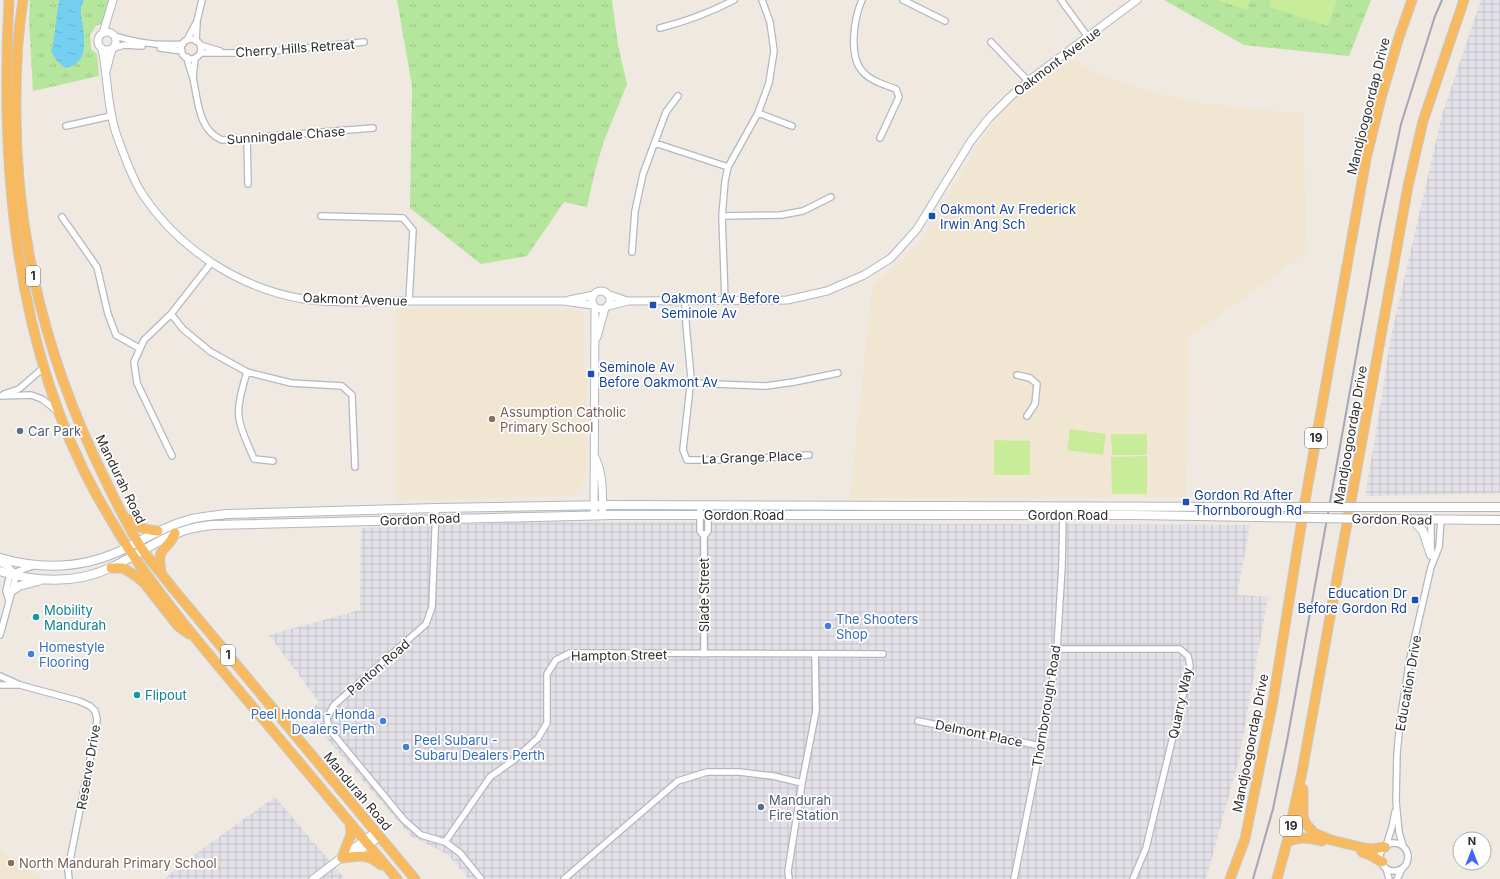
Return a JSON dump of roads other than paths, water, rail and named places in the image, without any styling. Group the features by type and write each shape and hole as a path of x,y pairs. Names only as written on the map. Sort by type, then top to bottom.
{"highway":[{"name":"Mandurah Road","path":"10,0 2,72 2,177 20,287 42,369 69,440 89,480 127,547 195,638 397,879"},
{"name":"Mandurah Road","path":"23,0 16,69 16,138 21,207 34,282 47,334 57,367 72,406 121,512 138,542 162,574 415,879"},
{"name":"Mandjoogoordap Drive","path":"1230,879 1245,839 1273,701 1305,501 1366,159 1381,98 1399,37 1412,0"},
{"name":"Mandjoogoordap Drive","path":"1277,879 1288,842 1302,772 1408,186 1423,121 1464,0"},
{"path":"121,512 135,526 158,531"},
{"path":"162,574 160,555 165,546 172,541 176,534"},
{"path":"111,568 124,568 136,576 145,584 178,626 195,638"},
{"path":"1302,772 1303,817 1306,824 1314,833 1331,840 1364,848 1372,849 1385,846"},
{"path":"350,823 351,834 342,858 365,856 373,859 397,879"},
{"path":"1288,842 1306,837 1364,852 1384,865"}],"main road":[{"path":"1,139 16,138"},
{"name":"Gordon Road","path":"0,558 34,566 60,566 86,563 127,547 168,526 194,518 228,514 436,508 594,506 1500,507"},
{"path":"305,512 306,522"},
{"path":"262,513 262,523"},
{"name":"Gordon Road","path":"0,571 43,580 61,580 81,577 111,568 176,534 192,528 213,525 262,523 594,515 1063,515 1500,520"},
{"path":"1413,520 1423,531 1431,555"},
{"path":"13,590 19,586 43,580"}],"street":[{"path":"113,0 108,20 98,41 99,46 102,49 107,51 113,48 130,45 182,51 187,58 195,58 200,53 197,21 202,0"},
{"path":"660,28 708,14 734,0"},
{"path":"725,301 722,216 725,181 728,167 758,113 769,83 774,52 770,22 762,0"},
{"path":"862,0 855,21 854,44 856,60 863,72 877,81 896,89 899,97 880,138"},
{"path":"904,0 945,21"},
{"path":"1061,0 1088,37"},
{"name":"Oakmont Avenue","path":"606,307 628,302 776,301 804,297 837,288 864,275 881,265 896,253 917,229 967,147 989,118 1028,81 1138,0"},
{"path":"108,20 116,42 113,48"},
{"path":"182,51 185,42 197,21"},
{"path":"103,33 108,32 134,41 156,44 185,42 192,39 198,43"},
{"name":"Cherry Hills Retreat","path":"200,53 239,53 285,50 364,42"},
{"path":"991,42 1028,81"},
{"name":"Cherry Hills Retreat","path":"198,43 226,53"},
{"name":"Oakmont Avenue","path":"106,73 113,48"},
{"name":"Oakmont Avenue","path":"102,49 111,116 124,154 142,194 159,216 182,240 211,263 232,274 264,289 303,299 341,301 563,301 594,296"},
{"name":"Sunningdale Chase","path":"187,58 198,108 207,129 215,138 222,140 373,128"},
{"name":"Sunningdale Chase","path":"193,80 195,58"},
{"path":"632,252 635,211 643,174 666,112 678,96"},
{"path":"758,113 792,126"},
{"path":"66,126 111,116"},
{"path":"247,138 248,184"},
{"path":"655,143 728,167"},
{"path":"722,216 781,216 803,211 831,197"},
{"path":"321,216 403,218 413,230 409,301"},
{"path":"62,217 97,267 108,314 116,335 139,348"},
{"path":"172,456 136,384 134,362 139,348 144,340 171,314 211,263"},
{"path":"594,343 609,301 607,294 601,292 594,296 592,300 594,306 594,343 595,458 594,515"},
{"name":"Oakmont Avenue","path":"607,294 628,302"},
{"name":"Oakmont Avenue","path":"563,301 594,306"},
{"name":"La Grange Place","path":"685,301 691,378 683,450 687,460 730,460 809,455"},
{"path":"594,306 600,309 606,307"},
{"path":"171,314 183,329 212,352 247,372 291,383 342,386 352,395 355,467"},
{"path":"0,396 19,389 42,369"},
{"path":"247,372 242,391 239,418 246,441 254,459 273,461"},
{"path":"690,382 766,386 838,373"},
{"path":"1017,375 1030,378 1037,384 1035,404 1027,416"},
{"path":"0,396 31,395 42,399 58,412"},
{"path":"595,458 600,468 603,515"},
{"name":"Slade Street","path":"704,506 704,515 708,531 704,536 704,654"},
{"name":"Thornborough Road","path":"1014,879 1050,699 1057,649 1062,566 1063,506"},
{"name":"Panton Road","path":"436,508 432,608 426,624 334,705 327,718 329,729 404,820 421,836 446,842 460,853 481,879"},
{"name":"Education Drive","path":"1431,520 1431,567"},
{"name":"Education Drive","path":"1403,846 1399,832 1396,801 1397,754 1401,711 1410,658 1431,567 1439,547 1441,520"},
{"path":"0,563 9,567 14,574 13,590 0,635"},
{"path":"9,601 6,591 14,574 34,566"},
{"name":"Quarry Way","path":"1057,649 1180,649 1188,656 1190,666 1146,848 1133,879"},
{"name":"Hampton Street","path":"446,842 490,777 514,760 538,738 547,723 547,674 556,660 570,652 883,654"},
{"path":"788,879 802,783 816,711 815,654"},
{"path":"0,675 0,680"},
{"name":"Reserve Drive","path":"0,675 20,685 79,701 90,706 95,711 97,719 96,729 68,870 69,879"},
{"name":"Reserve Drive","path":"0,685 20,685"},
{"name":"Delmont Place","path":"918,720 1041,746"},
{"path":"564,879 678,781 707,772 739,772 773,776 802,783"},
{"name":"Education Drive","path":"1385,846 1392,827 1396,801"},
{"path":"313,879 342,858 367,843 377,834"},
{"path":"1389,879 1381,854 1385,846 1394,843 1403,846 1407,850 1408,859 1397,879"},
{"path":"1384,865 1394,870 1402,869"}],"water":[{"path":"59,0 84,0 81,7 84,42 83,53 77,62 72,66 65,68 57,61 51,51"}],"railway":[{"path":"1253,879 1273,809 1287,741 1380,224 1401,124 1435,16 1442,0"}],"place":[{"name":"Oakmont Av Frederick Irwin Ang Sch","path":"932,216"},
{"name":"Oakmont Av Before Seminole Av","path":"653,305"},
{"name":"Seminole Av Before Oakmont Av","path":"591,374"},
{"name":"Assumption Catholic Primary School","path":"492,419"},
{"name":"Car Park","path":"20,431"},
{"name":"Gordon Rd After Thornborough Rd","path":"1186,502"},
{"name":"Education Dr Before Gordon Rd","path":"1415,600"},
{"name":"Mobility Mandurah","path":"36,617"},
{"name":"The Shooters Shop","path":"828,626"},
{"name":"Homestyle Flooring","path":"31,654"},
{"name":"Flipout","path":"137,695"},
{"name":"Peel Honda - Honda Dealers Perth","path":"383,721"},
{"name":"Peel Subaru - Subaru Dealers Perth","path":"406,747"},
{"name":"Mandurah Fire Station","path":"761,807"},
{"name":"North Mandurah Primary School","path":"11,863"}]}
